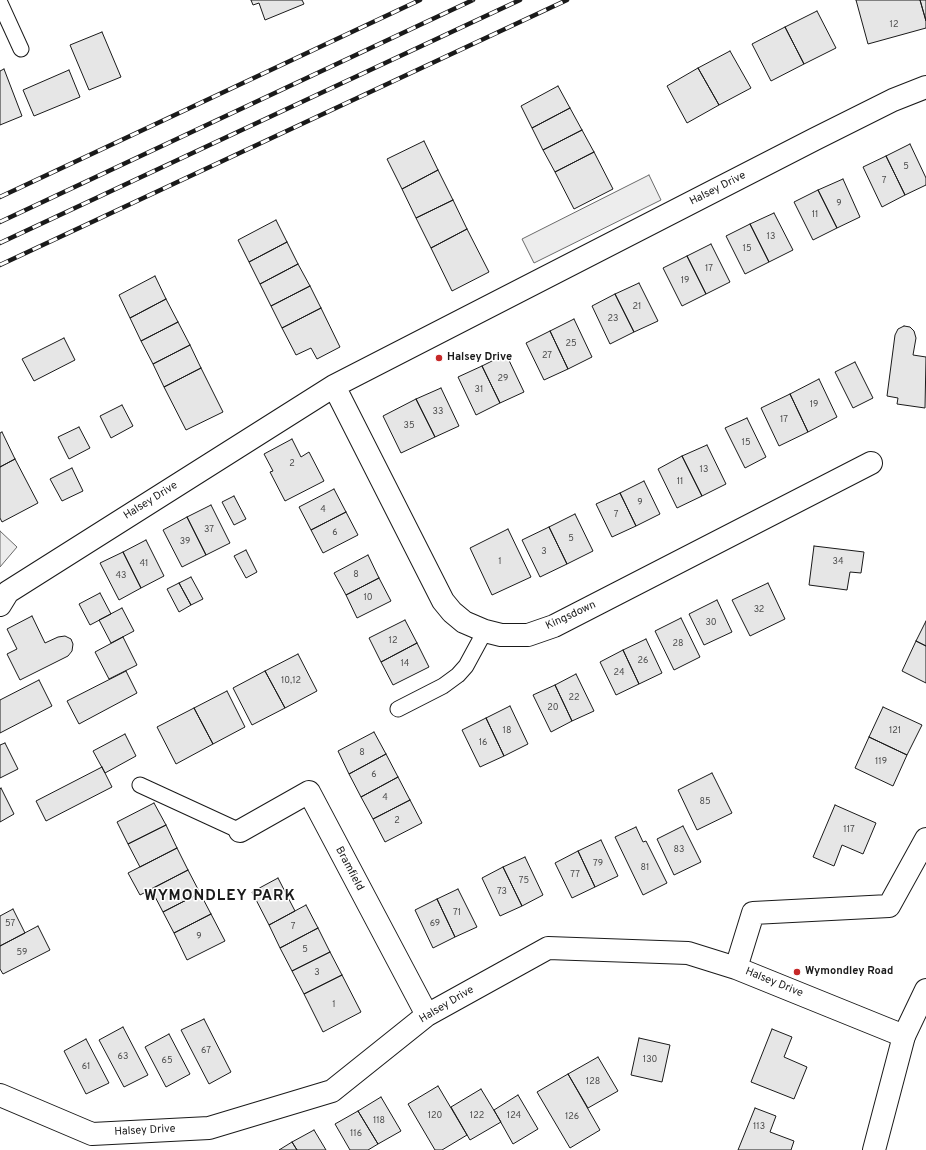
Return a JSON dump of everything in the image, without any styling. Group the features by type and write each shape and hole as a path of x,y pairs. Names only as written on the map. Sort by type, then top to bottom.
{"street":[{"name":"Halsey Drive","path":"0,605 8,592 334,386 815,139 893,100 926,87"},
{"name":"Kingsdown","path":"334,386 443,601 452,612 464,622 485,631 501,635 514,636 528,634 554,626 872,463"},
{"name":"Bramfield","path":"240,831 309,792 427,1015"},
{"path":"736,968 753,913 890,906 926,839"},
{"name":"Halsey Drive","path":"0,1095 92,1134 209,1128 332,1091 427,1015 548,948 688,953 736,968 904,1036"},
{"path":"874,1150 904,1036 926,990"}],"lane":[{"path":"0,3 21,49"},
{"path":"398,709 443,686 458,675 466,666 485,631"},
{"path":"140,785 240,831"}],"shaded area":[{"path":"649,175 661,200 534,263 522,239"},
{"path":"0,531 17,547 0,567"}],"building":[{"path":"251,0 302,0 304,4 265,20 259,3 253,5"},
{"path":"856,0 920,0 926,21 926,28 868,44"},
{"path":"920,0 926,0 926,21"},
{"path":"817,11 836,48 804,64 785,27"},
{"path":"785,27 804,64 771,81 752,44"},
{"path":"102,32 121,77 89,90 70,45"},
{"path":"730,51 751,88 719,105 698,68"},
{"path":"698,68 719,105 687,123 667,86"},
{"path":"4,69 22,116 0,125 0,71"},
{"path":"69,70 80,97 34,116 23,90"},
{"path":"558,86 570,108 532,128 521,106"},
{"path":"570,108 582,130 543,150 532,128"},
{"path":"582,130 594,152 555,172 543,150"},
{"path":"424,141 438,170 402,189 387,159"},
{"path":"910,144 926,178 926,185 905,195 886,156"},
{"path":"594,152 613,189 574,209 555,172"},
{"path":"886,156 905,195 882,207 863,167"},
{"path":"438,170 453,200 416,218 402,189"},
{"path":"843,179 860,217 837,228 818,190"},
{"path":"818,190 837,228 813,240 794,202"},
{"path":"453,200 467,229 431,248 416,218"},
{"path":"774,213 793,250 769,262 750,224"},
{"path":"276,220 287,242 249,262 238,240"},
{"path":"750,224 769,262 745,274 726,236"},
{"path":"467,229 489,272 452,291 431,248"},
{"path":"287,242 298,264 260,284 249,262"},
{"path":"711,244 730,282 706,294 687,256"},
{"path":"687,256 706,294 682,306 663,268"},
{"path":"298,264 310,286 271,306 260,284"},
{"path":"155,276 166,299 130,318 119,295"},
{"path":"639,283 658,321 634,332 615,294"},
{"path":"310,286 321,308 282,328 271,306"},
{"path":"615,294 634,332 610,344 592,306"},
{"path":"166,299 178,322 141,341 130,318"},
{"path":"321,308 340,347 317,359 311,348 296,355 282,328"},
{"path":"574,319 592,357 568,369 550,331"},
{"path":"178,322 190,345 153,364 141,341"},
{"path":"904,326 910,327 914,331 916,338 913,355 926,357 925,408 897,404 898,398 887,396 895,335 898,329"},
{"path":"550,331 568,369 544,380 526,343"},
{"path":"64,338 75,360 34,381 22,359"},
{"path":"190,345 201,368 164,387 153,364"},
{"path":"506,354 524,392 500,403 482,366"},
{"path":"855,362 873,398 853,408 835,372"},
{"path":"482,366 500,403 476,415 458,377"},
{"path":"201,368 223,412 186,430 164,387"},
{"path":"819,379 837,417 808,432 790,394"},
{"path":"441,388 459,426 435,437 416,399"},
{"path":"790,394 808,432 779,446 761,408"},
{"path":"416,399 435,437 401,453 383,416"},
{"path":"122,405 133,426 111,438 100,416"},
{"path":"747,418 766,457 745,468 725,428"},
{"path":"79,427 90,448 69,459 58,437"},
{"path":"2,432 15,459 0,467 0,433"},
{"path":"292,439 301,457 309,452 324,481 285,501 270,472 273,471 264,454"},
{"path":"707,445 726,484 702,496 682,456"},
{"path":"682,456 702,496 677,508 658,469"},
{"path":"15,459 38,503 2,522 0,518 0,467"},
{"path":"72,468 83,491 62,501 50,479"},
{"path":"644,481 660,514 636,526 620,493"},
{"path":"334,489 346,512 311,530 299,507"},
{"path":"620,493 636,526 612,537 596,504"},
{"path":"234,496 246,519 234,525 222,502"},
{"path":"211,505 230,543 206,555 187,517"},
{"path":"346,512 358,535 323,553 311,530"},
{"path":"575,514 593,551 567,564 549,527"},
{"path":"187,517 206,555 182,567 163,530"},
{"path":"549,527 567,564 540,577 522,540"},
{"path":"508,529 531,577 492,595 470,548"},
{"path":"146,540 164,576 141,588 123,552"},
{"path":"814,546 864,552 861,573 850,572 847,590 809,585"},
{"path":"246,550 257,572 246,578 234,556"},
{"path":"123,552 141,588 119,600 100,563"},
{"path":"368,555 379,578 346,595 334,573"},
{"path":"191,577 203,599 191,605 179,583"},
{"path":"379,578 391,601 357,618 346,595"},
{"path":"179,583 191,605 179,612 167,589"},
{"path":"768,583 785,619 750,636 732,600"},
{"path":"100,593 111,614 90,625 79,604"},
{"path":"717,600 732,632 704,645 689,614"},
{"path":"122,608 134,631 111,643 99,620"},
{"path":"32,616 45,643 58,637 65,636 71,639 73,644 72,651 68,656 20,680 7,654 17,649 7,629"},
{"path":"681,618 700,657 674,670 655,631"},
{"path":"405,620 417,643 381,662 369,638"},
{"path":"926,621 926,646 916,641"},
{"path":"123,637 137,665 109,679 95,652"},
{"path":"646,639 662,673 639,684 623,650"},
{"path":"916,641 926,646 926,683 902,671"},
{"path":"417,643 429,667 393,685 381,662"},
{"path":"623,650 639,684 616,695 600,662"},
{"path":"298,654 317,691 285,708 265,671"},
{"path":"126,671 137,693 79,724 67,701"},
{"path":"265,671 285,708 252,725 233,688"},
{"path":"576,674 594,711 572,721 555,685"},
{"path":"39,680 52,706 0,733 0,700"},
{"path":"555,685 572,721 551,732 533,695"},
{"path":"227,691 245,727 213,744 194,708"},
{"path":"510,706 528,744 504,756 486,718"},
{"path":"883,707 922,725 907,755 869,737"},
{"path":"194,708 213,744 176,764 157,727"},
{"path":"486,718 504,756 480,767 462,730"},
{"path":"374,732 386,754 349,774 338,751"},
{"path":"125,734 136,756 105,773 93,751"},
{"path":"869,737 907,755 893,786 855,768"},
{"path":"5,743 18,769 0,778 0,745"},
{"path":"386,754 398,777 361,797 349,774"},
{"path":"102,767 112,787 46,821 36,801"},
{"path":"712,773 732,813 697,830 678,790"},
{"path":"398,777 410,800 373,819 361,797"},
{"path":"1,788 14,814 0,822 0,789"},
{"path":"410,800 422,823 385,842 373,819"},
{"path":"154,803 166,825 128,844 117,822"},
{"path":"835,805 876,823 863,854 842,845 834,866 813,857"},
{"path":"166,825 177,848 140,867 128,844"},
{"path":"683,826 701,862 674,875 657,839"},
{"path":"636,827 643,842 646,841 667,883 643,895 615,837"},
{"path":"601,840 618,876 595,887 578,851"},
{"path":"177,848 188,870 140,895 128,873"},
{"path":"578,851 595,887 572,898 555,863"},
{"path":"525,857 543,895 522,906 503,867"},
{"path":"503,867 522,906 500,916 482,878"},
{"path":"188,870 200,893 163,912 151,889"},
{"path":"278,878 295,911 269,925 252,892"},
{"path":"458,889 477,927 455,937 437,899"},
{"path":"200,893 211,914 174,933 163,912"},
{"path":"437,899 455,937 433,948 415,910"},
{"path":"306,905 318,928 280,948 269,925"},
{"path":"13,909 25,933 0,946 0,916"},
{"path":"211,914 225,941 187,960 174,933"},
{"path":"38,926 50,950 3,974 0,969 0,946"},
{"path":"318,928 330,952 292,971 280,948"},
{"path":"330,952 342,975 304,994 292,971"},
{"path":"342,975 361,1012 323,1032 304,994"},
{"path":"204,1019 231,1072 209,1084 181,1030"},
{"path":"123,1027 148,1075 124,1087 99,1040"},
{"path":"772,1029 792,1037 784,1057 807,1067 794,1099 751,1082"},
{"path":"169,1034 190,1074 166,1087 145,1047"},
{"path":"639,1038 670,1045 662,1082 631,1075"},
{"path":"86,1039 109,1083 86,1094 64,1051"},
{"path":"598,1057 618,1091 588,1108 568,1074"},
{"path":"568,1074 600,1130 570,1148 537,1092"},
{"path":"438,1086 467,1135 442,1150 435,1150 408,1104"},
{"path":"481,1089 501,1122 470,1140 451,1107"},
{"path":"518,1095 538,1129 513,1144 494,1110"},
{"path":"381,1097 401,1131 378,1144 358,1111"},
{"path":"755,1108 776,1116 770,1132 794,1141 791,1150 738,1150"},
{"path":"358,1111 378,1144 368,1150 350,1150 335,1124"},
{"path":"314,1130 326,1150 297,1150 292,1142"},
{"path":"292,1142 297,1150 279,1150"}],"railway":[{"path":"0,197 420,0"},
{"path":"0,222 473,0"},
{"path":"0,243 520,0"},
{"path":"0,265 567,0"}],"place":[{"name":"Halsey Drive","path":"439,358"},
{"name":"Wymondley Road","path":"797,972"}],"district":[{"name":"WYMONDLEY PARK","path":"220,897"}]}
